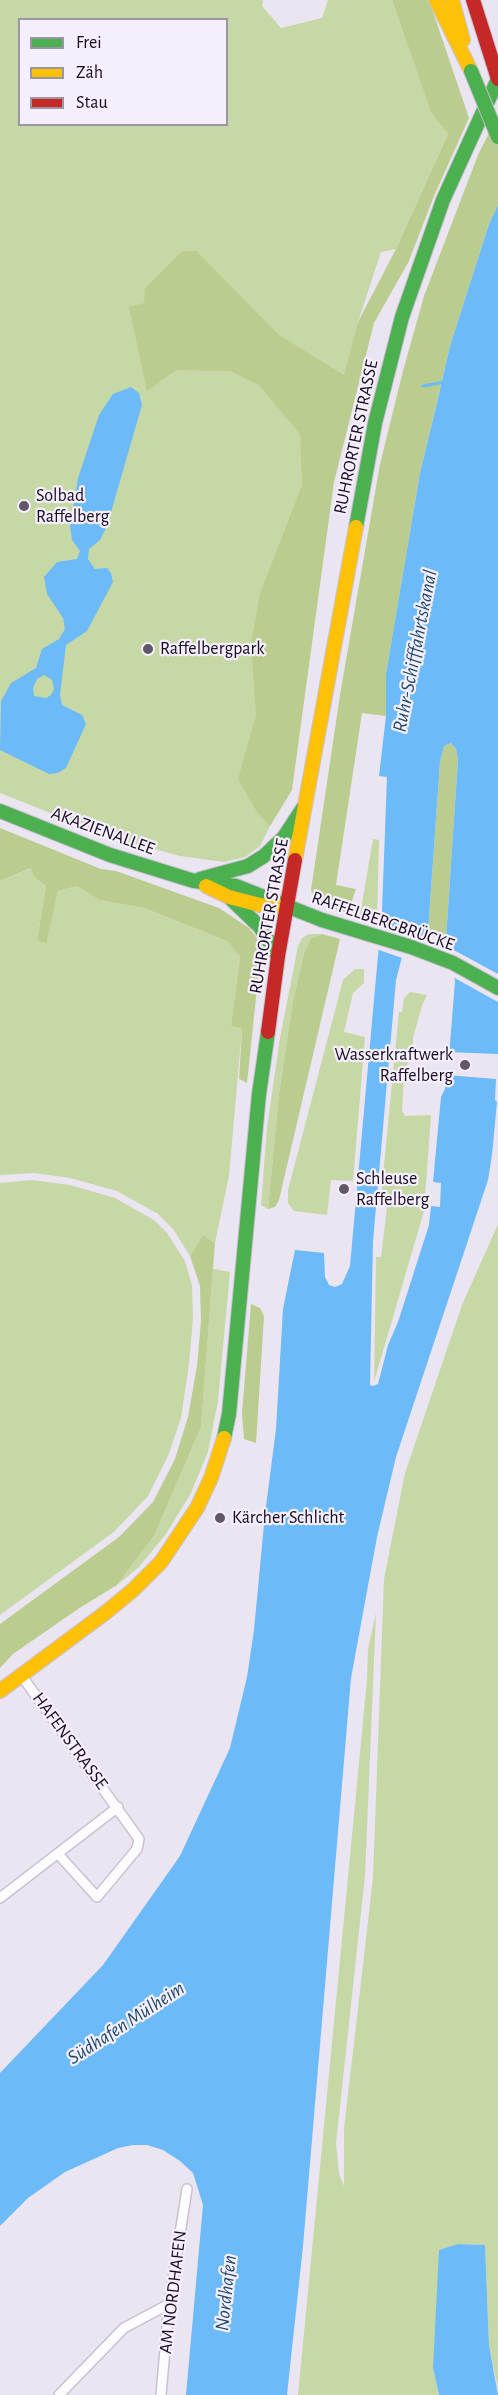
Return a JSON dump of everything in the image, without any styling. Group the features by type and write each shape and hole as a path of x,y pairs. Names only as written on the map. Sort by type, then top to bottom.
{"main road":[{"path":"436,0 471,71 498,137"},
{"path":"452,0 471,71"},
{"path":"473,0 498,79"},
{"name":"RUHRORTER STRASSE","path":"0,1691 105,1613 133,1590 161,1562 197,1508 224,1441 229,1414 260,1094 278,956 362,485 402,317 443,200 498,79"},
{"path":"194,881 248,866 264,855 284,837 307,801"},
{"name":"AKAZIENALLEE","path":"0,811 110,855 194,881 229,897 266,906 287,907"},
{"name":"AKAZIENALLEE","path":"194,881 236,886 269,897 287,907"},
{"path":"229,897 260,927 278,956"},
{"name":"RAFFELBERGBRÜCKE","path":"287,907 453,963 498,988"}],"street":[{"name":"HAFENSTRASSE","path":"21,1675 136,1833 139,1845 97,1897 58,1854"},
{"name":"HAFENSTRASSE","path":"0,1898 118,1808"},
{"name":"AM NORDHAFEN","path":"161,2395 169,2304 187,2189"},
{"path":"59,2395 124,2328 169,2304"}],"green space":[{"name":"Raffelbergpark","path":"0,0 263,0 262,6 281,28 322,18 328,0 392,0 431,111 448,134 396,249 381,252 358,322 318,504 270,826 260,846 245,857 224,862 180,856 113,838 0,793"},
{"path":"392,0 429,0 469,118 434,196 409,261 374,323 334,482 292,790 270,826 257,812 238,779 256,715 251,643 260,594 302,485 300,434 259,385 230,371 176,370 147,391 129,307 144,303 145,288 182,251 196,251 279,335 344,375 358,322 396,249 448,134 431,112"},
{"path":"498,115 498,205 489,224 450,346 420,473 386,674 386,716 362,713 336,885 356,889 348,913 319,904 311,890 340,695 380,464 424,296 478,155"},
{"path":"451,743 456,749 458,759 446,939 428,932 440,762 444,746"},
{"path":"0,828 101,869 116,871 219,908 249,928 257,938 261,951 247,1083 239,1079 242,1029 231,1026 240,956 227,941 144,908 99,900 77,886 58,891 46,944 37,940 46,886 34,877 31,868 0,881"},
{"path":"373,839 379,840 377,918 360,915"},
{"path":"32,868 34,877 46,886 37,939 45,944 58,891 77,886 99,900 144,908 227,941 240,955 231,1026 242,1029 229,1176 215,1243 203,1235 190,1256 173,1229 158,1214 117,1191 70,1178 34,1173 0,1175 0,881"},
{"path":"309,934 322,934 311,938 304,953 293,1001 279,1093 268,1209 261,1205 267,1127 280,1038 298,946 302,938"},
{"path":"322,934 340,939 279,1200 275,1207 268,1209 279,1093 293,1001 304,953 311,938"},
{"path":"355,969 364,969 364,983 353,993 344,1032 365,1037 353,1181 331,1180 327,1215 294,1211 288,1203 288,1190 343,980"},
{"path":"410,992 427,995 404,1075 402,1111 405,1116 431,1115 424,1211 374,1382 376,1257 381,1257 388,1199 382,1198 382,1186 399,1012 402,1012 404,998"},
{"path":"32,1180 70,1185 115,1198 154,1220 167,1233 185,1261 192,1286 193,1319 181,1418 168,1456 148,1496 115,1531 0,1615 0,1183"},
{"path":"498,1224 498,2389 489,2345 485,2245 459,2244 433,2368 439,2395 298,2395 367,1680 368,1649 376,1613 365,1876 336,2143 339,2174 344,2186 344,2129 373,1878 384,1579 405,1473 462,1305"},
{"path":"203,1235 215,1243 201,1427 154,1536 117,1585 13,1654 0,1668 0,1624 119,1537 153,1502 175,1459 188,1417 197,1366 201,1321 200,1286 190,1256"},
{"path":"213,1269 230,1272 218,1401 208,1452 191,1493 166,1534 139,1567 117,1585 154,1536 201,1427"},
{"path":"251,1304 260,1308 264,1316 256,1443 244,1439 242,1413"}],"water":[{"path":"498,205 498,1054 447,1052 450,1044 455,981 446,939 458,759 456,749 451,743 444,746 440,762 428,932 402,957 396,980 373,1241 370,1385 378,1384 388,1345 398,1322 429,1225 431,1206 440,1207 441,1183 433,1182 441,1097 445,1089 446,1075 496,1079 495,1100 497,1102 492,1155 488,1180 396,1457 377,1537 351,1678 303,2246 287,2395 186,2395 203,2205 193,2173 163,2150 147,2145 118,2148 65,2172 28,2198 0,2226 0,2073 103,1965 180,1856 230,1748 247,1677 254,1630 276,1429 283,1309 295,1250 324,1253 325,1277 329,1285 335,1287 342,1284 350,1266 382,911 387,777 379,776 386,716 386,674 420,473 450,346 489,224"},
{"path":"131,387 139,393 142,405 107,526 100,540 89,549 88,559 95,569 107,568 113,582 87,631 66,645 60,695 62,705 82,715 86,724 66,768 58,773 49,774 0,750 1,701 11,683 36,668 42,649 59,639 65,629 63,618 47,594 44,577 57,562 77,559 80,551 72,540 70,526 78,478 99,415 113,394","holes":["44,675 52,680 54,689 51,695 46,698 34,696 33,688 37,679"]},
{"path":"458,2244 485,2245 489,2345 498,2395 439,2395 433,2368 439,2250"}],"pier":[{"path":"378,923 420,937 428,932 431,933 405,959 376,949"},
{"path":"443,938 446,939 450,948 498,974 498,1002 451,976"}],"waterway":[{"path":"423,386 445,382"}],"traffic: fast":[{"path":"471,71 498,137"},
{"path":"356,527 375,423 402,317 443,200 498,79"},
{"path":"200,879 248,866 264,856 284,837 303,808"},
{"path":"0,811 110,855 194,881 236,886 322,920 411,947 453,963 498,988"},
{"path":"231,899 260,927 278,956"},
{"path":"224,1438 229,1414 259,1094 268,1032"}],"traffic: slow":[{"path":"436,0 471,71"},
{"path":"452,0 463,40"},
{"path":"295,860 356,527"},
{"path":"206,886 229,897 260,905 282,907"},
{"path":"0,1691 105,1613 133,1590 161,1562 197,1508 211,1478 224,1438"}],"traffic: jam":[{"path":"473,0 498,79"},
{"path":"268,1032 278,956 295,860"}],"place":[{"name":"Solbad Raffelberg","path":"24,506"},
{"name":"Raffelbergpark","path":"148,649"},
{"name":"Wasserkraftwerk Raffelberg","path":"465,1065"},
{"name":"Schleuse Raffelberg","path":"344,1189"},
{"name":"Kärcher Schlicht","path":"220,1518"}],"water label":[{"name":"Ruhr-Schifffahrtskanal","path":"415,651"},
{"name":"Südhafen Mülheim","path":"126,2023"},
{"name":"Nordhafen","path":"226,2293"}]}
